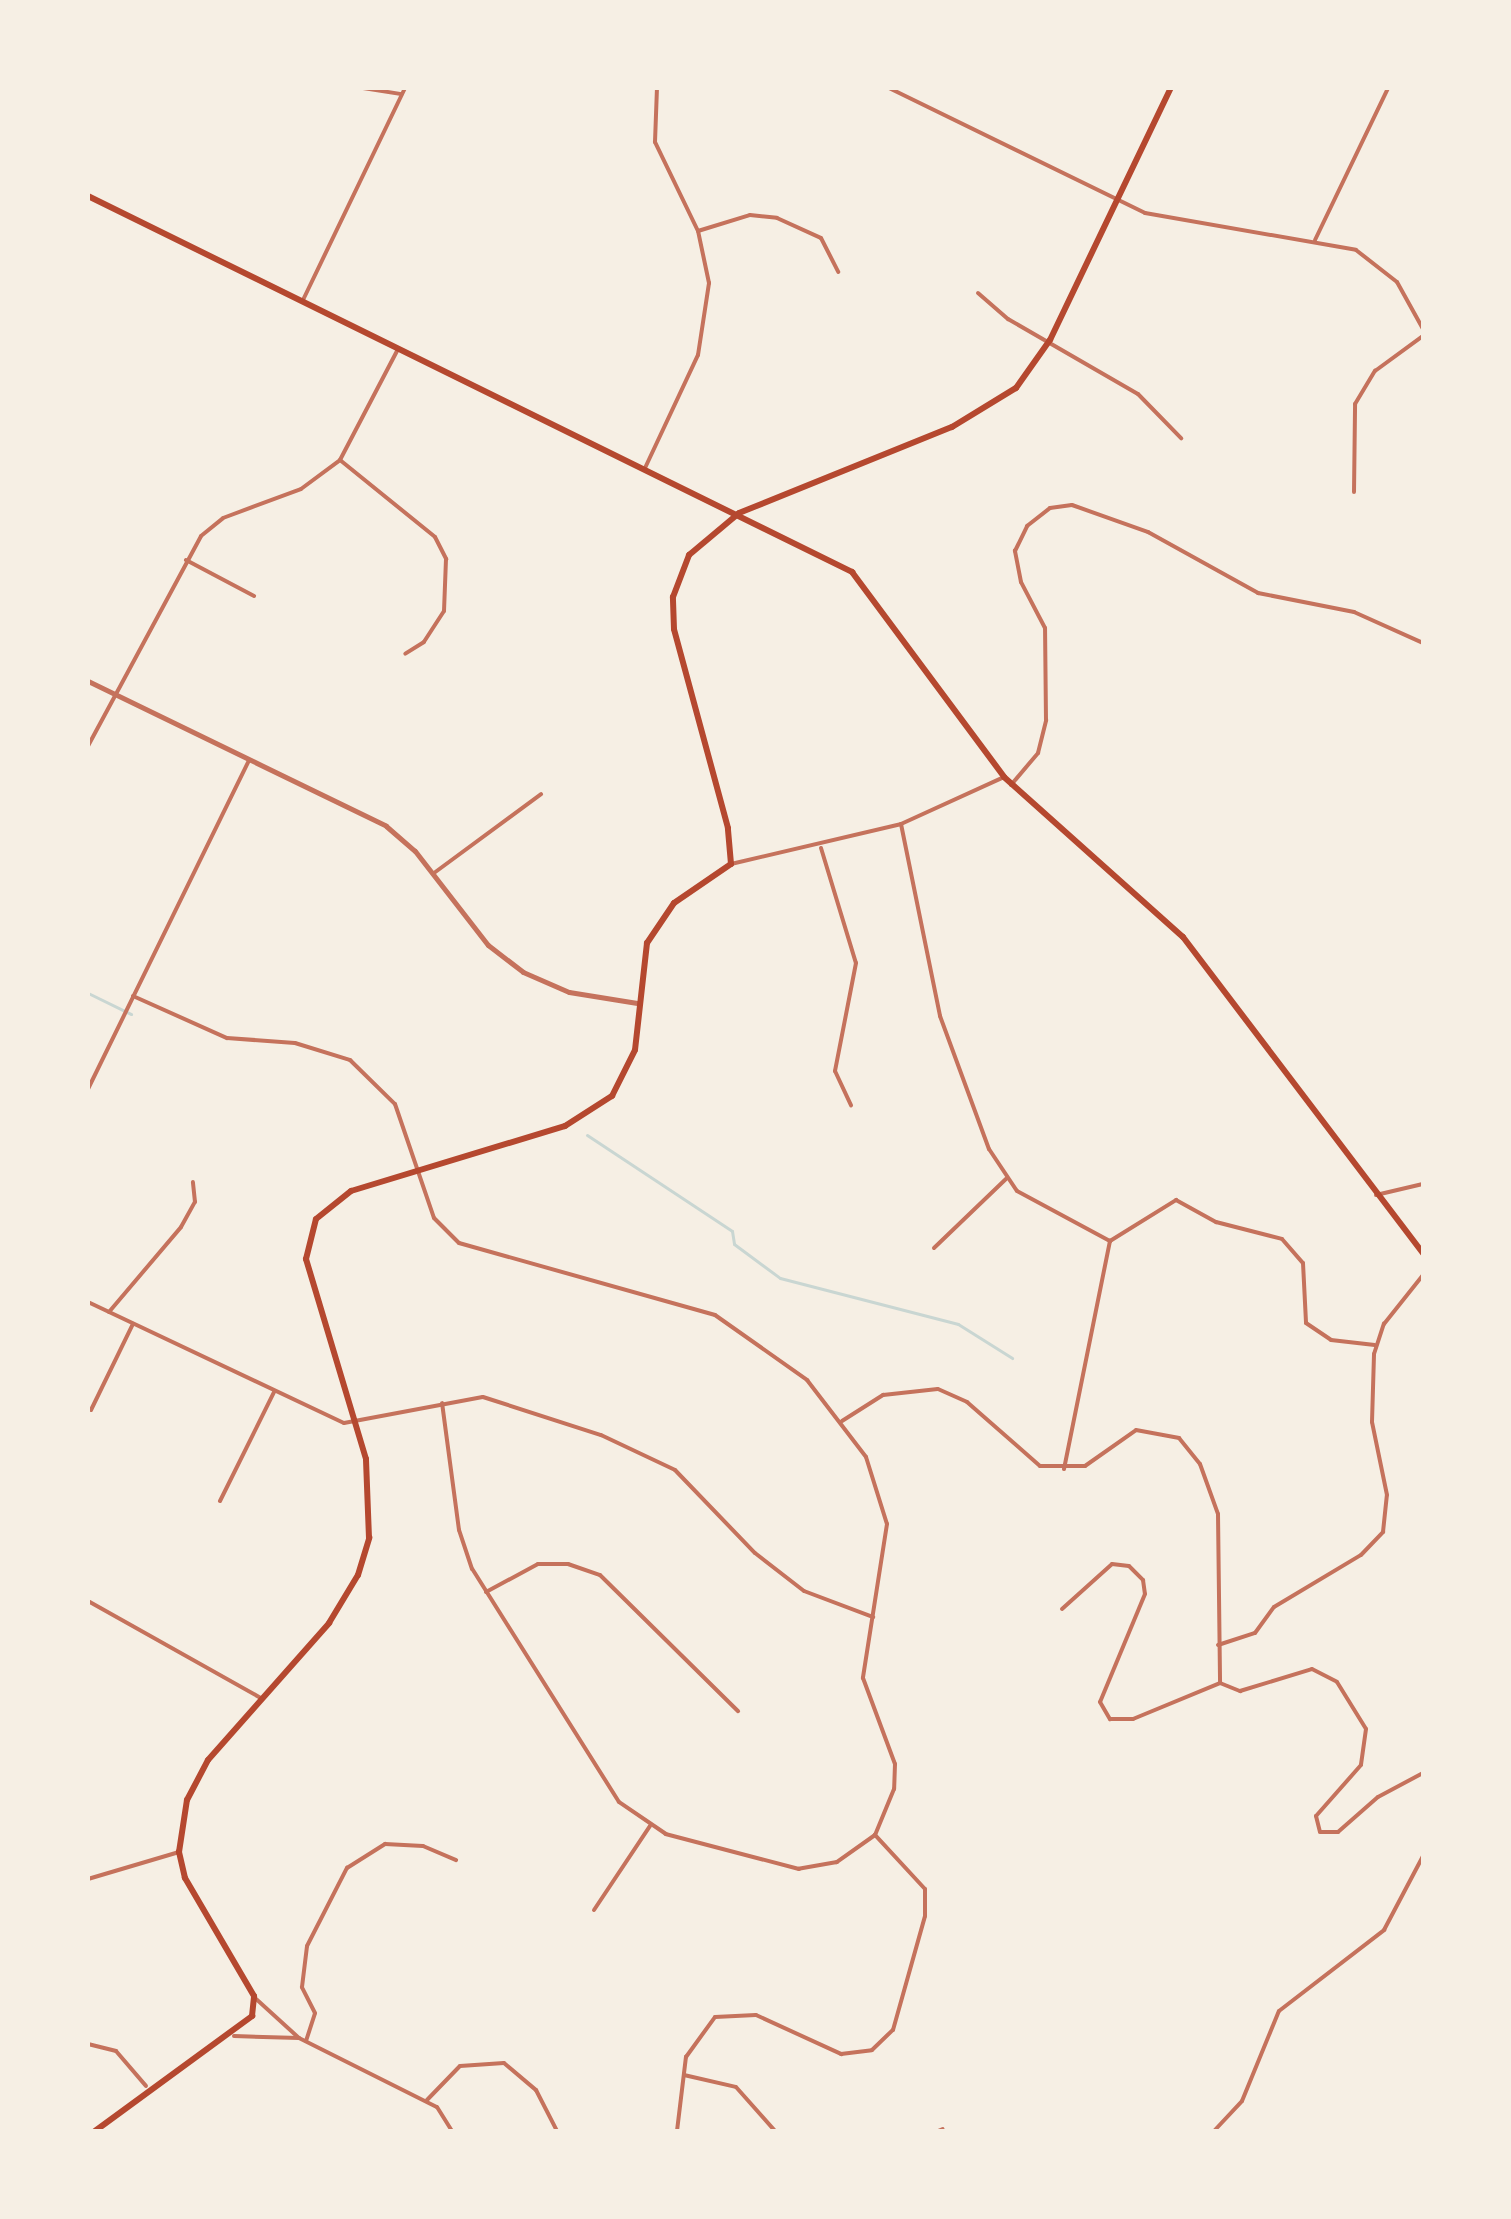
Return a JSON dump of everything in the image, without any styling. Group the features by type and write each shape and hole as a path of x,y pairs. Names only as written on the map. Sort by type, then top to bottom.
{"main road":[{"path":"95,2131 146,2086 234,2036 252,2016 254,1996 202,1917 179,1852 197,1776 261,1698 329,1623 364,1557 371,1494 354,1424 309,1272 310,1233 341,1196 596,1109 629,1069 640,966 660,921 731,864 728,828 674,629 673,597 689,555 739,513 994,406 1050,340 1171,88"},
{"path":"88,196 739,513 852,572 1011,785 1183,937 1423,1253"}],"street":[{"path":"363,88 402,94"},
{"path":"303,300 405,88"},
{"path":"645,468 706,323 709,283 698,231 655,142 657,88"},
{"path":"889,88 1118,200 1186,225 1315,240 1372,259 1397,282 1423,329"},
{"path":"1315,240 1388,88"},
{"path":"698,231 750,215 777,218 821,238 838,272"},
{"path":"978,293 1138,394 1181,438"},
{"path":"1354,492 1355,404 1375,371 1423,336"},
{"path":"88,746 186,560 223,518 301,489 340,460 398,349"},
{"path":"340,460 435,537 446,559 444,611 424,642 405,654"},
{"path":"1011,785 1038,753 1046,720 1045,628 1021,582 1015,551 1027,526 1050,508 1072,505 1135,527 1258,593 1354,612 1423,643"},
{"path":"186,560 254,596"},
{"path":"88,681 373,818 434,873 474,930 523,972 569,992 637,1003"},
{"path":"88,1089 250,758"},
{"path":"731,864 821,848 901,824 1004,777"},
{"path":"434,873 541,794"},
{"path":"901,824 940,1016 1006,1179 1030,1201 1110,1241"},
{"path":"821,848 856,963 835,1071 851,1105"},
{"path":"133,996 227,1038 295,1043 350,1060 395,1104 434,1218 459,1243 715,1315 776,1352 842,1421 881,1489 887,1524 863,1678 895,1764 894,1789 875,1835 837,1862 799,1869 650,1826 608,1786 486,1592 459,1530 442,1403"},
{"path":"934,1248 1006,1179"},
{"path":"109,1312 181,1227 195,1202 193,1182"},
{"path":"1376,1195 1423,1184"},
{"path":"1064,1469 1110,1241 1176,1200 1216,1222 1282,1239 1303,1263 1306,1323 1331,1340 1375,1345"},
{"path":"1218,1645 1255,1633 1274,1607 1361,1555 1383,1532 1387,1495 1370,1394 1375,1345 1423,1275"},
{"path":"88,1302 274,1392 354,1424 442,1403 512,1401 638,1450 701,1491 780,1575 873,1617"},
{"path":"91,1410 133,1324"},
{"path":"842,1421 883,1395 938,1389 967,1402 1027,1460 1064,1469 1085,1466 1136,1430 1168,1432 1189,1446 1218,1514 1220,1683"},
{"path":"220,1501 274,1392"},
{"path":"486,1592 538,1564 568,1564 600,1575 738,1711"},
{"path":"1062,1609 1112,1564 1129,1566 1143,1580 1145,1594 1100,1702 1110,1719 1133,1719 1220,1683 1254,1689 1300,1668 1337,1682 1366,1729 1367,1748 1316,1816 1320,1832 1338,1832 1378,1797 1423,1773"},
{"path":"88,1601 261,1698"},
{"path":"594,1910 650,1826"},
{"path":"677,2131 684,2075 701,2028 729,2013 756,2015 841,2054 872,2050 893,2030 925,1916 925,1889 875,1835"},
{"path":"306,2041 315,2013 301,1981 307,1946 347,1868 385,1844 423,1846 456,1860"},
{"path":"88,1879 179,1852"},
{"path":"1214,2131 1242,2101 1279,2011 1384,1930 1423,1856"},
{"path":"254,1996 299,2038 427,2100 452,2131"},
{"path":"234,2036 299,2038"},
{"path":"88,2044 116,2051 146,2086"},
{"path":"427,2100 460,2066 504,2063 536,2090 557,2131"},
{"path":"684,2075 736,2087 775,2131"}],"waterway":[{"path":"88,993 131,1014"},
{"path":"587,1135 732,1231 734,1244 780,1278 958,1324 1012,1358"}]}
